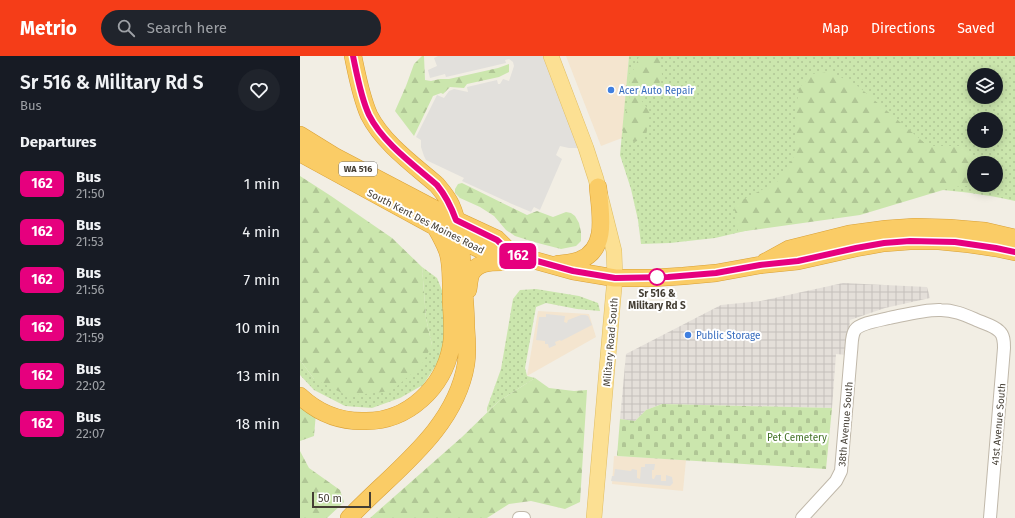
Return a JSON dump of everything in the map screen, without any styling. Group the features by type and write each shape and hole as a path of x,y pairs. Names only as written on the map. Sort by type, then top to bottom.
{"highway":[{"path":"349,518 425,442 443,419 458,392 462,380 466,364 467,346 466,308 460,240 456,220 450,204 437,185 393,147 380,132 369,115 363,98 353,56"},
{"name":"South Kent Des Moines Road","path":"300,134 334,156 497,240 512,254"},
{"name":"South Kent Des Moines Road","path":"300,153 436,228 492,255 512,254 573,271 615,278 652,278 716,273 760,265 798,261 884,243 910,241 939,241 969,244 1015,252"},
{"path":"551,265 578,261 590,254 595,247 598,242 600,230 598,187"},
{"name":"South Kent Des Moines Road","path":"760,265 789,249 829,239 886,229 915,227 948,228 985,231 1015,238"},
{"path":"300,396 306,402 319,410 345,420 359,422 384,419 409,409 420,401 432,388 442,374 448,360 452,336 450,271 447,251 436,228"},
{"path":"466,308 471,275 477,266 486,263 516,263 531,260"}],"main road":[{"name":"Military Road South","path":"551,56 586,148 598,187 614,251 614,299 594,518"}],"street":[{"name":"38th Avenue South","path":"804,517 836,481 841,471 853,336 855,330 866,324 898,316 940,310 955,312 989,325 999,331"},
{"name":"41st Avenue South","path":"990,518 1004,348 1004,341 999,331"},
{"path":"519,518 524,518"}],"shaded area":[{"path":"438,56 551,56 586,148 569,148 560,146 556,155 562,159 540,210 534,207 531,212 512,204 462,181 464,178 426,160 421,147 421,140 416,137 437,95 444,98 449,91 454,89 468,92 467,87 497,80 498,84 500,84 503,79 509,81 514,66 513,62 509,59 505,60 506,63 446,77 445,74 430,78 428,70 437,66 434,58"},
{"path":"566,56 629,56 622,138 601,146"},
{"path":"843,283 927,287 930,298 885,308 850,320 847,355 836,354 832,408 662,404 646,410 635,421 620,419 626,354 721,305 761,301"},
{"path":"538,311 589,314 596,337 527,376"},
{"path":"546,314 565,316 564,322 567,323 568,320 585,315 588,316 592,325 561,341 555,342 556,345 549,348 548,344 545,344 545,341 536,340 539,317 546,317"},
{"path":"614,456 686,460 683,491 612,484"},
{"path":"645,464 655,464 654,470 652,470 653,479 656,475 661,475 661,481 666,481 666,475 672,477 673,483 670,486 611,481 612,476 614,476 615,469 631,471 632,469 637,470 637,478 640,479 641,467 645,467"}],"green space":[{"path":"422,56 424,56 425,80 431,81 449,79 498,68 509,64 509,72 499,77 467,84 464,88 450,87 443,94 441,93 433,96 414,136 395,111 414,64"},
{"path":"629,56 1015,56 1015,201 992,196 946,190 922,189 715,238 670,243 641,244 638,220 631,189 620,155"},
{"path":"639,56 660,56 662,75 658,88 641,100 650,112 646,136 635,142 623,137 623,124 631,91 628,75 635,68"},
{"path":"831,72 859,87 928,146 963,146 974,156 967,156 967,186 953,187 860,215 738,232 734,204 777,182 795,155 796,113 799,88 812,74"},
{"path":"300,176 392,238 422,267 426,318 432,345 421,366 391,391 348,396 314,379 300,360"},
{"path":"462,183 527,215 537,211 553,217 566,212 571,213 575,216 579,223 581,241 576,246 561,249 515,236 506,230 494,216 480,207 460,198 455,193 455,189 458,184"},
{"path":"422,267 437,278 448,305 449,332 440,359 423,385 400,398 372,408 345,406 314,390 300,375 300,360 314,379 432,345 426,318"},
{"path":"536,289 579,296 598,303 600,311 577,309 546,303 536,307 525,368 527,376 535,378 499,401 487,412 487,408 501,369 513,299 520,290"},
{"path":"535,378 549,388 574,391 587,390 580,502 565,509 531,501 509,504 487,518 370,518 462,437 499,401"},
{"path":"300,402 316,413 314,436 300,441"},
{"name":"Pet Cemetery","path":"662,404 832,408 826,469 617,456 620,419 635,421 646,410"},
{"path":"300,451 309,468 340,490 344,502 327,518 300,518"}],"bus line":[{"name":"162","path":"353,56 363,98 369,115 380,132 393,147 443,192 450,204 456,220 497,240 512,254 531,260 592,275 615,278 652,278 716,273 760,265 798,261 884,243 910,241 955,242 1015,252"}],"place":[{"name":"Acer Auto Repair","path":"611,90"},
{"name":"Sr 516 & Military Rd S","path":"657,277"},
{"name":"Public Storage","path":"688,335"}]}
